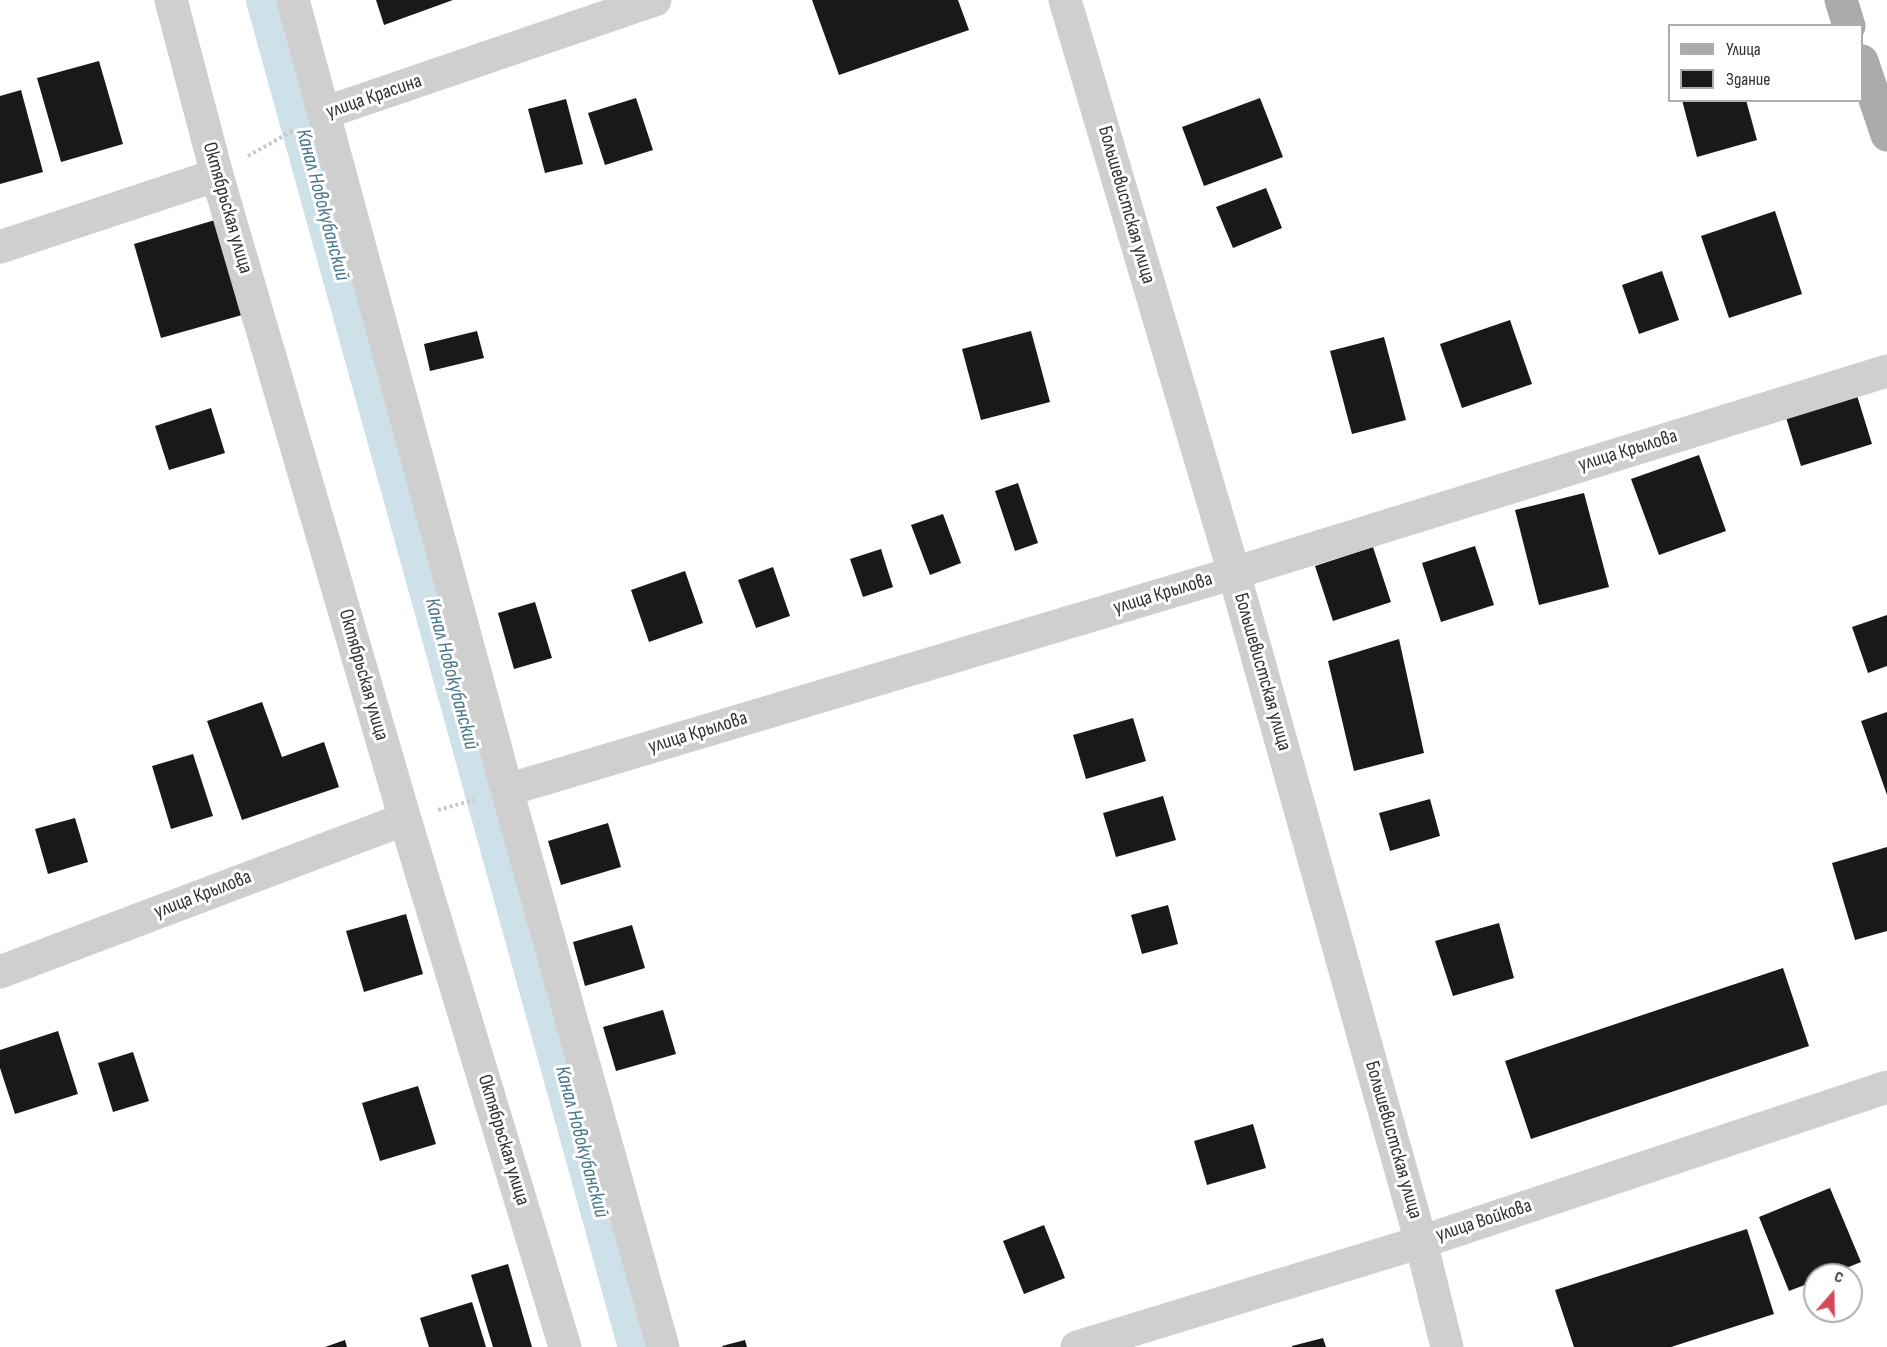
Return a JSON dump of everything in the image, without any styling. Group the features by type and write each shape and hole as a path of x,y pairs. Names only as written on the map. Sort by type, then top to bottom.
{"main road":[{"path":"1841,0 1848,24"},
{"path":"1863,64 1887,135"}],"street":[{"name":"Октябрьская улица","path":"171,0 217,175 405,819 565,1347"},
{"path":"293,0 507,790 663,1347"},
{"name":"улица Красина","path":"324,113 655,0"},
{"name":"Большевистская улица","path":"1065,0 1234,573 1421,1242 1447,1347"},
{"path":"0,247 217,175"},
{"name":"улица Крылова","path":"507,790 1234,573 1887,371"},
{"name":"улица Крылова","path":"0,972 405,819"},
{"name":"улица Войкова","path":"1077,1347 1421,1242 1887,1087"}],"path":[{"name":"улица Красина","path":"217,175 324,113"},
{"path":"405,819 507,790"}],"building":[{"path":"376,0 453,0 384,25"},
{"path":"812,0 958,0 969,30 839,75"},
{"path":"99,61 123,144 61,162 37,78"},
{"path":"21,90 43,172 0,184 0,96"},
{"path":"636,98 653,150 605,165 588,113"},
{"path":"1260,98 1283,157 1204,186 1182,127"},
{"path":"566,99 583,164 545,173 528,109"},
{"path":"1683,102 1747,102 1757,140 1697,157"},
{"path":"1266,188 1282,228 1233,248 1216,207"},
{"path":"1775,211 1802,294 1729,318 1701,236"},
{"path":"215,220 242,315 161,338 134,244"},
{"path":"1662,271 1679,320 1639,334 1622,285"},
{"path":"1510,320 1532,384 1462,408 1440,344"},
{"path":"477,331 484,358 430,371 424,344"},
{"path":"1031,331 1050,402 981,420 962,349"},
{"path":"1384,337 1406,420 1352,434 1330,351"},
{"path":"1855,389 1872,444 1801,466 1784,411"},
{"path":"211,408 225,453 169,470 155,426"},
{"path":"1699,455 1726,531 1659,555 1631,479"},
{"path":"1018,483 1038,543 1015,551 995,491"},
{"path":"1584,493 1609,587 1539,605 1515,510"},
{"path":"943,514 961,563 930,575 911,525"},
{"path":"1475,546 1494,605 1441,622 1422,563"},
{"path":"1373,547 1391,602 1333,621 1315,566"},
{"path":"881,549 893,587 863,597 850,559"},
{"path":"773,567 790,616 756,628 738,580"},
{"path":"685,571 703,623 649,642 631,590"},
{"path":"535,602 552,658 514,669 498,613"},
{"path":"1887,615 1887,666 1868,673 1852,627"},
{"path":"1399,639 1424,753 1354,771 1328,661"},
{"path":"262,702 282,757 324,742 339,787 242,820 207,721"},
{"path":"1887,712 1887,795 1861,721"},
{"path":"1133,718 1146,761 1086,779 1073,735"},
{"path":"193,754 213,816 171,829 152,766"},
{"path":"1163,796 1176,840 1116,857 1103,813"},
{"path":"1430,799 1440,836 1390,851 1379,813"},
{"path":"75,818 88,862 48,874 35,829"},
{"path":"608,823 621,867 561,885 548,841"},
{"path":"1887,847 1887,931 1855,940 1832,863"},
{"path":"1168,905 1178,944 1142,954 1131,915"},
{"path":"406,914 423,974 364,992 346,931"},
{"path":"1499,923 1514,978 1453,996 1435,941"},
{"path":"632,925 645,968 585,986 573,942"},
{"path":"1783,968 1809,1046 1531,1139 1505,1061"},
{"path":"663,1010 676,1054 616,1071 603,1027"},
{"path":"58,1031 78,1094 15,1114 0,1068 0,1050"},
{"path":"133,1052 149,1101 113,1112 98,1063"},
{"path":"418,1086 436,1144 380,1161 362,1103"},
{"path":"1253,1124 1266,1168 1207,1185 1194,1141"},
{"path":"1830,1188 1861,1262 1803,1263 1803,1286 1789,1291 1759,1217"},
{"path":"1044,1225 1065,1278 1024,1294 1003,1241"},
{"path":"1747,1229 1774,1314 1671,1347 1574,1347 1555,1290"},
{"path":"508,1264 532,1347 493,1347 471,1275"},
{"path":"472,1302 486,1347 429,1347 420,1318"},
{"path":"1323,1338 1326,1347 1292,1347 1292,1346"},
{"path":"345,1340 347,1347 325,1347"},
{"path":"745,1340 747,1347 722,1346"}],"waterway":[{"name":"Канал Новокубанский","path":"265,0 637,1347"}]}
